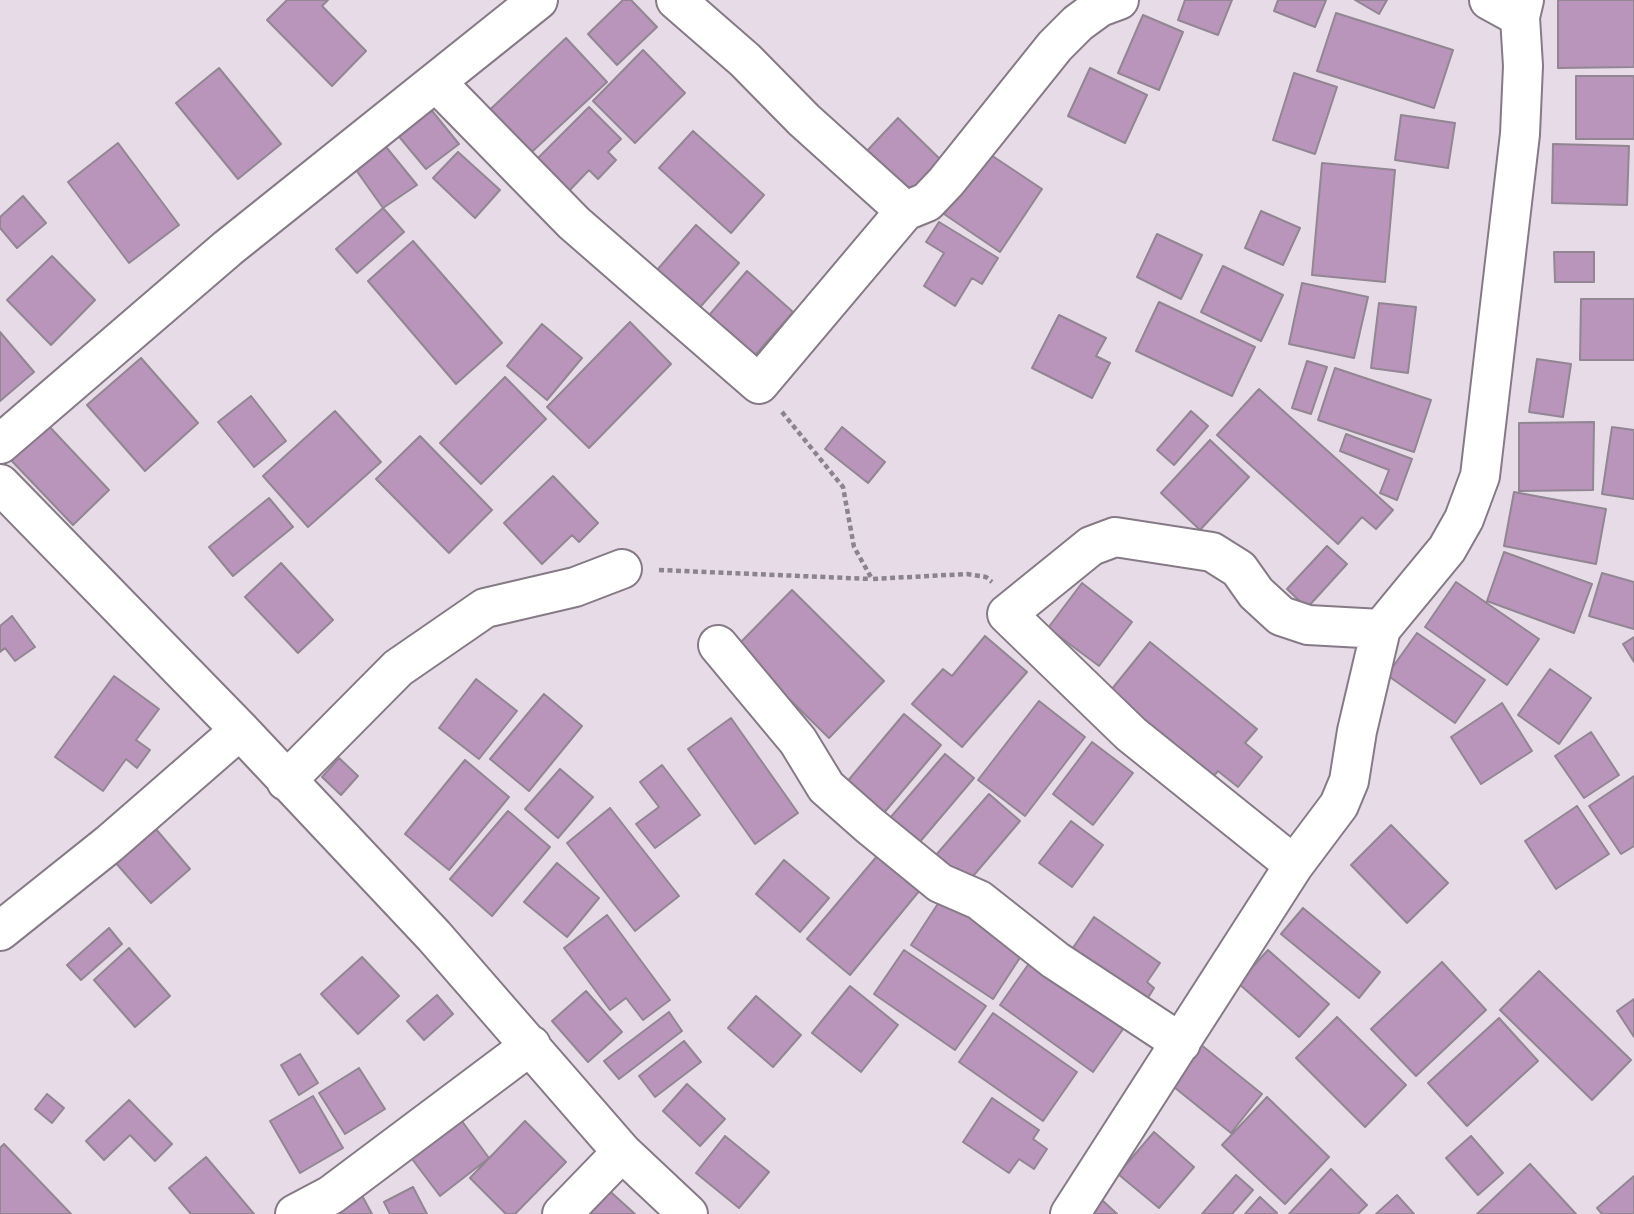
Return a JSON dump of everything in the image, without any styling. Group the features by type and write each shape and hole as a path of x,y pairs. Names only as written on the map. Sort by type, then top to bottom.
{"street":[{"path":"0,444 228,248 538,0"},
{"path":"676,0 745,60 804,120 905,211"},
{"path":"436,82 574,223 759,384 905,211 927,202 946,182 1055,46 1078,23 1100,8 1119,0"},
{"path":"1070,1214 1294,865 1339,805 1349,781 1357,731 1381,629 1447,549 1465,519 1480,476 1520,134 1523,66 1511,6"},
{"path":"0,485 240,730 434,936 622,1152 688,1214"},
{"path":"1294,865 1131,734 1007,614 1091,546 1115,537 1212,552 1239,569 1256,593 1281,616 1308,625 1381,629"},
{"path":"286,781 398,668 485,608 575,587 622,569"},
{"path":"719,645 798,741 826,787 869,825 940,883 979,900 1055,960 1181,1044"},
{"path":"0,931 109,844 240,730"},
{"path":"295,1214 331,1195 531,1045"},
{"path":"562,1214 622,1152"}],"path":[{"path":"759,384 843,487 854,547 872,579"},
{"path":"622,569 872,579 967,575 986,577 998,588 1007,614"}],"building":[{"path":"287,0 328,0 322,6 366,51 332,86 267,20"},
{"path":"623,0 631,0 657,27 617,65 588,34"},
{"path":"1185,0 1232,0 1218,35 1178,20"},
{"path":"1278,0 1326,0 1315,27 1274,11"},
{"path":"1355,0 1387,0 1379,14"},
{"path":"1558,0 1634,0 1634,67 1558,68"},
{"path":"1336,13 1453,50 1434,108 1317,71"},
{"path":"1143,15 1183,32 1159,90 1118,73"},
{"path":"566,38 607,82 520,163 480,119"},
{"path":"643,50 685,93 635,143 593,101"},
{"path":"219,68 281,144 238,179 176,103"},
{"path":"1090,68 1147,95 1125,143 1068,116"},
{"path":"1294,73 1337,87 1315,154 1273,140"},
{"path":"1576,76 1634,76 1634,139 1576,139"},
{"path":"424,101 459,144 426,169 391,127"},
{"path":"589,107 621,139 608,152 616,160 598,179 589,170 569,191 537,159"},
{"path":"1401,115 1455,123 1448,168 1395,160"},
{"path":"898,118 945,164 910,200 863,155"},
{"path":"693,131 764,195 731,233 659,168"},
{"path":"378,137 417,185 383,208 351,163"},
{"path":"118,143 179,225 129,263 68,182"},
{"path":"1553,144 1629,146 1627,205 1552,203"},
{"path":"985,151 1042,189 1000,252 944,214"},
{"path":"458,152 500,190 475,218 433,178"},
{"path":"1322,163 1395,170 1385,282 1312,275"},
{"path":"23,196 46,223 17,248 0,228 0,217"},
{"path":"383,208 404,232 357,273 336,249"},
{"path":"1261,211 1300,228 1283,265 1245,248"},
{"path":"939,222 998,258 982,284 972,278 955,306 924,286 944,253 926,242"},
{"path":"696,225 739,263 694,314 651,277"},
{"path":"1157,234 1202,255 1181,299 1137,277"},
{"path":"413,241 502,343 456,384 368,281"},
{"path":"1554,252 1594,252 1594,282 1555,282"},
{"path":"52,256 95,300 51,345 7,300"},
{"path":"1223,266 1283,295 1261,341 1201,312"},
{"path":"747,271 793,312 751,360 705,320"},
{"path":"1302,283 1368,297 1354,358 1289,344"},
{"path":"1581,299 1634,299 1634,360 1580,360"},
{"path":"1159,302 1255,347 1232,396 1136,351"},
{"path":"1379,303 1416,307 1408,373 1371,368"},
{"path":"1059,315 1106,338 1096,356 1110,363 1092,398 1032,368"},
{"path":"630,322 671,364 589,448 547,407"},
{"path":"542,324 582,358 547,400 507,366"},
{"path":"0,332 34,372 0,401"},
{"path":"141,358 198,423 145,471 87,405"},
{"path":"1537,359 1571,364 1563,417 1529,412"},
{"path":"1307,361 1327,367 1311,414 1292,408"},
{"path":"1335,368 1431,400 1414,452 1318,420"},
{"path":"505,377 546,419 481,484 440,443"},
{"path":"1259,389 1393,510 1376,529 1362,517 1338,544 1217,435"},
{"path":"251,396 286,441 254,467 218,422"},
{"path":"335,411 381,462 308,527 263,476"},
{"path":"1191,411 1208,426 1174,465 1157,450"},
{"path":"1594,422 1593,490 1519,491 1519,423"},
{"path":"46,423 109,490 73,525 9,458"},
{"path":"842,427 885,462 868,483 825,449"},
{"path":"1612,427 1634,430 1634,499 1602,494"},
{"path":"1346,434 1412,459 1397,500 1380,493 1389,470 1340,451"},
{"path":"420,436 492,510 449,553 376,479"},
{"path":"1210,440 1249,477 1200,530 1161,493"},
{"path":"553,476 598,523 579,542 572,535 542,564 504,523"},
{"path":"1514,492 1606,509 1596,564 1504,546"},
{"path":"269,498 293,527 233,576 209,547"},
{"path":"1327,546 1347,564 1307,608 1287,589"},
{"path":"1504,552 1592,584 1574,633 1487,601"},
{"path":"281,563 333,620 298,653 245,597"},
{"path":"1602,573 1634,582 1634,629 1589,616"},
{"path":"1456,582 1539,639 1507,685 1425,627"},
{"path":"1082,583 1132,622 1099,666 1048,628"},
{"path":"792,590 884,681 829,738 736,647"},
{"path":"12,616 35,647 15,661 5,648 0,652 0,626"},
{"path":"1417,633 1485,680 1455,723 1387,675"},
{"path":"985,636 1027,672 962,747 912,704 943,669 952,676"},
{"path":"1634,637 1634,662 1623,644"},
{"path":"1150,642 1257,729 1245,743 1262,757 1238,787 1218,771 1207,784 1103,700"},
{"path":"1550,669 1591,698 1559,744 1518,715"},
{"path":"114,676 159,709 136,740 150,750 137,768 126,759 103,791 55,757"},
{"path":"476,679 517,711 479,759 439,728"},
{"path":"544,694 582,726 529,791 490,759"},
{"path":"1039,701 1085,737 1025,816 978,780"},
{"path":"1502,703 1532,751 1481,784 1451,737"},
{"path":"904,714 941,745 878,820 841,789"},
{"path":"731,718 798,813 755,844 688,749"},
{"path":"1591,732 1619,775 1584,798 1555,756"},
{"path":"1092,742 1133,773 1093,825 1053,794"},
{"path":"945,754 974,778 913,850 884,825"},
{"path":"339,758 358,776 341,795 322,777"},
{"path":"465,760 509,797 449,870 405,834"},
{"path":"662,765 700,815 655,848 636,824 659,807 640,782"},
{"path":"560,769 593,797 558,838 525,809"},
{"path":"1634,776 1634,846 1621,854 1589,806"},
{"path":"989,794 1020,821 968,882 936,855"},
{"path":"1577,806 1609,854 1556,889 1525,841"},
{"path":"610,808 679,896 635,931 567,843"},
{"path":"508,811 550,847 492,916 450,879"},
{"path":"1071,821 1103,845 1072,887 1039,863"},
{"path":"1391,825 1448,883 1407,923 1351,865"},
{"path":"155,828 190,869 151,903 115,862"},
{"path":"878,855 920,890 850,975 807,939"},
{"path":"784,860 829,898 800,932 756,894"},
{"path":"557,863 599,898 567,937 524,902"},
{"path":"943,896 1025,950 993,999 911,945"},
{"path":"1303,908 1380,972 1359,998 1281,934"},
{"path":"607,915 670,1000 643,1020 626,998 610,1010 564,948"},
{"path":"1094,917 1160,963 1147,982 1154,988 1141,1009 1066,958"},
{"path":"109,928 122,944 81,980 67,965"},
{"path":"129,948 170,996 135,1027 94,980"},
{"path":"904,950 986,1006 955,1050 874,994"},
{"path":"1268,950 1329,1004 1299,1037 1238,983"},
{"path":"362,957 399,996 358,1034 321,994"},
{"path":"1030,962 1123,1029 1093,1072 1000,1005"},
{"path":"1442,962 1486,1010 1416,1076 1371,1029"},
{"path":"1539,971 1631,1060 1592,1100 1500,1010"},
{"path":"850,986 898,1025 861,1072 812,1033"},
{"path":"586,991 622,1032 588,1062 552,1021"},
{"path":"437,995 453,1014 424,1040 407,1021"},
{"path":"756,996 801,1035 773,1067 728,1028"},
{"path":"1634,999 1634,1037 1617,1011"},
{"path":"669,1012 682,1031 619,1079 604,1061"},
{"path":"993,1013 1077,1072 1043,1121 959,1062"},
{"path":"1337,1017 1406,1085 1365,1127 1296,1058"},
{"path":"1499,1018 1538,1061 1467,1126 1428,1083"},
{"path":"684,1041 701,1062 655,1097 639,1076"},
{"path":"1200,1044 1262,1094 1231,1133 1169,1083"},
{"path":"300,1054 318,1083 299,1095 281,1065"},
{"path":"359,1068 385,1109 345,1134 319,1093"},
{"path":"687,1084 725,1119 700,1146 663,1111"},
{"path":"47,1094 64,1108 52,1123 35,1109"},
{"path":"313,1096 343,1148 300,1173 270,1121"},
{"path":"1267,1097 1329,1157 1285,1204 1222,1145"},
{"path":"992,1098 1039,1130 1033,1139 1047,1149 1034,1169 1019,1159 1009,1173 963,1142"},
{"path":"129,1100 172,1144 155,1161 130,1135 104,1160 86,1141"},
{"path":"453,1109 489,1158 440,1196 403,1147"},
{"path":"525,1121 566,1162 515,1214 506,1214 470,1178"},
{"path":"1154,1132 1194,1167 1159,1208 1118,1174"},
{"path":"725,1136 769,1172 739,1208 696,1173"},
{"path":"1471,1136 1503,1173 1478,1195 1446,1158"},
{"path":"4,1144 71,1214 0,1214 0,1148"},
{"path":"206,1157 254,1214 191,1214 169,1188"},
{"path":"1530,1164 1576,1214 1477,1214"},
{"path":"1331,1169 1367,1205 1358,1214 1289,1214"},
{"path":"1236,1175 1253,1190 1232,1214 1202,1214"},
{"path":"1634,1176 1634,1214 1602,1214 1597,1208"},
{"path":"603,1185 635,1214 578,1214"},
{"path":"413,1187 427,1214 390,1214 384,1202"},
{"path":"359,1190 372,1214 317,1214"},
{"path":"1397,1195 1414,1214 1376,1214"},
{"path":"1260,1197 1277,1213 1276,1214 1245,1214"},
{"path":"1102,1200 1117,1214 1089,1214"}]}
